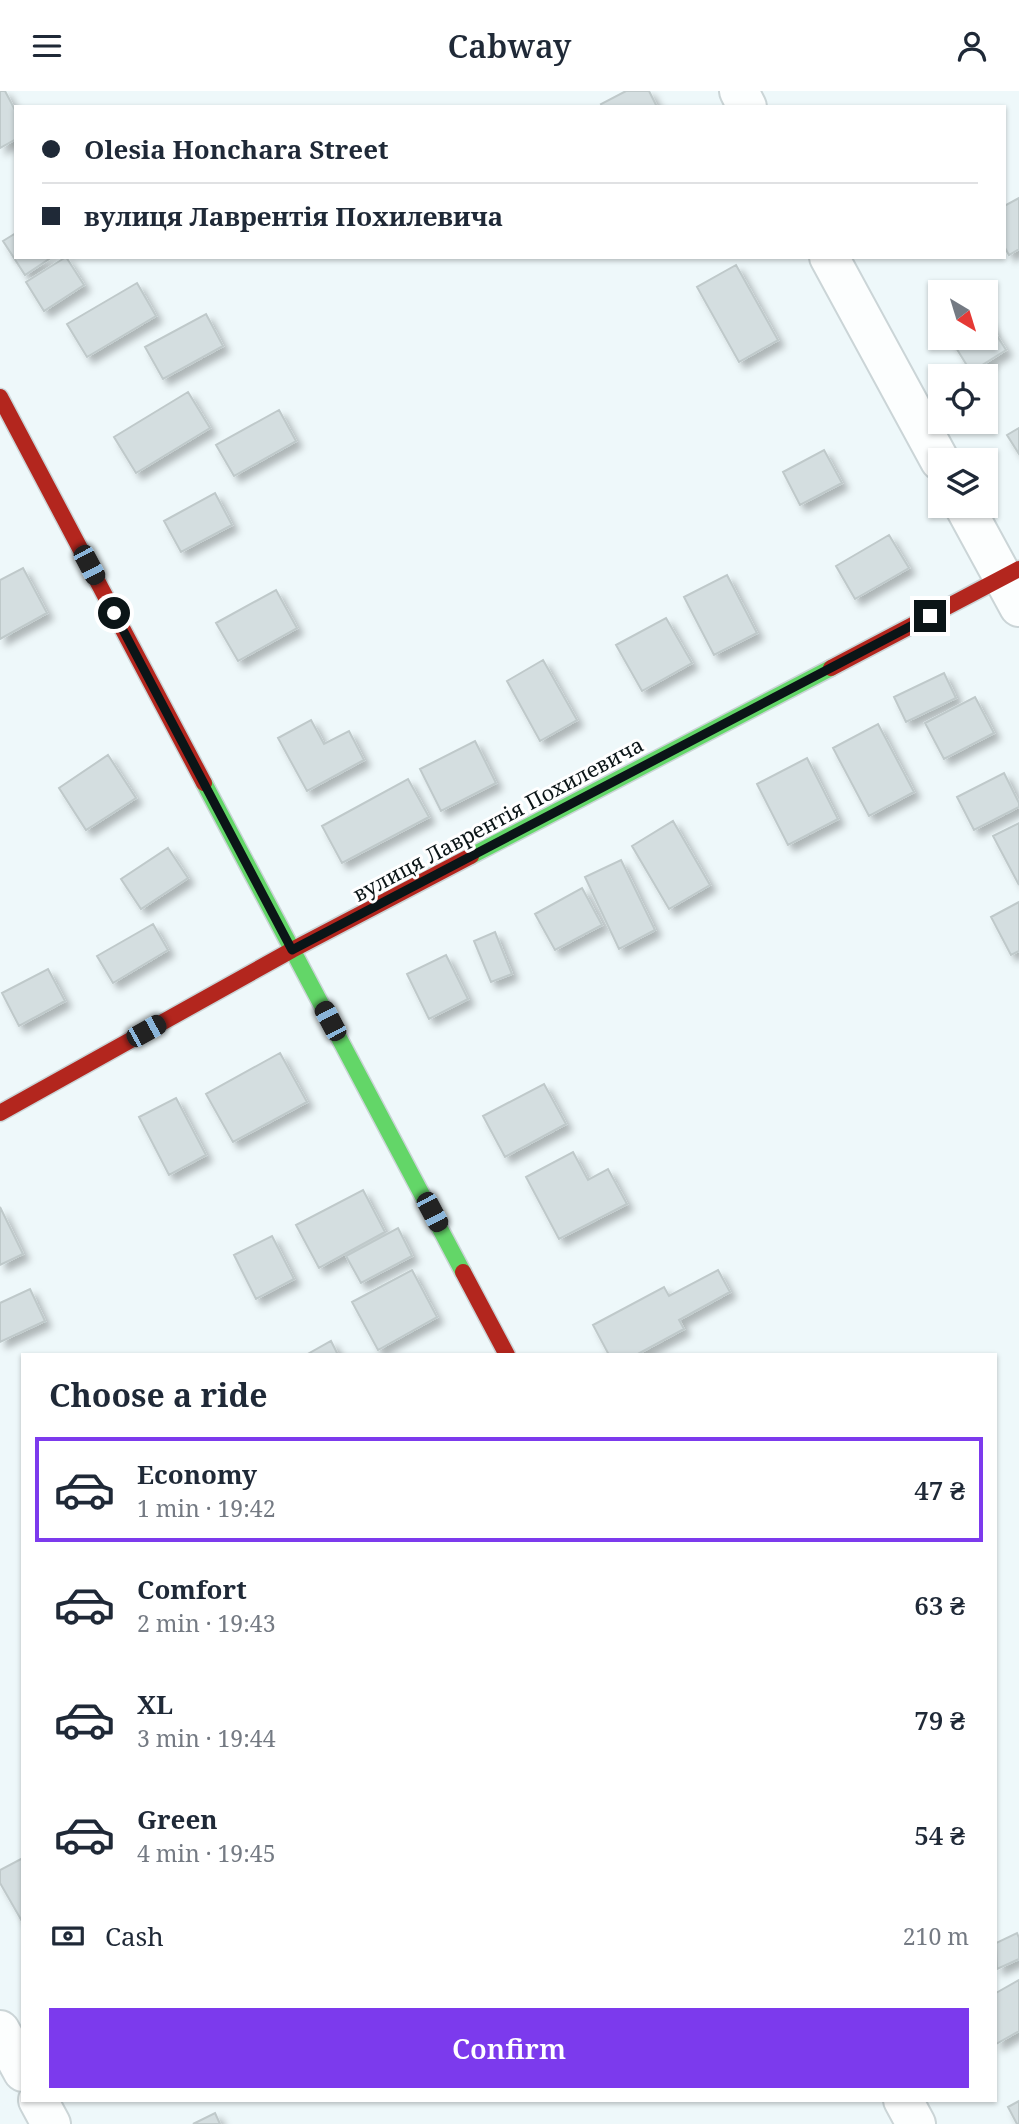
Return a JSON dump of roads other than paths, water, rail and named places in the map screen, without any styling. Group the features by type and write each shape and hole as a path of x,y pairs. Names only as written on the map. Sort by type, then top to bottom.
{"street":[{"path":"830,259 933,448"},
{"path":"0,397 506,1353"},
{"path":"972,518 1014,585"},
{"name":"вулиця Лаврентія Похилевича","path":"0,1113 292,950 1014,585"},
{"path":"0,2030 21,2068"},
{"path":"39,2102 51,2124"},
{"path":"904,2102 916,2124"}]}
